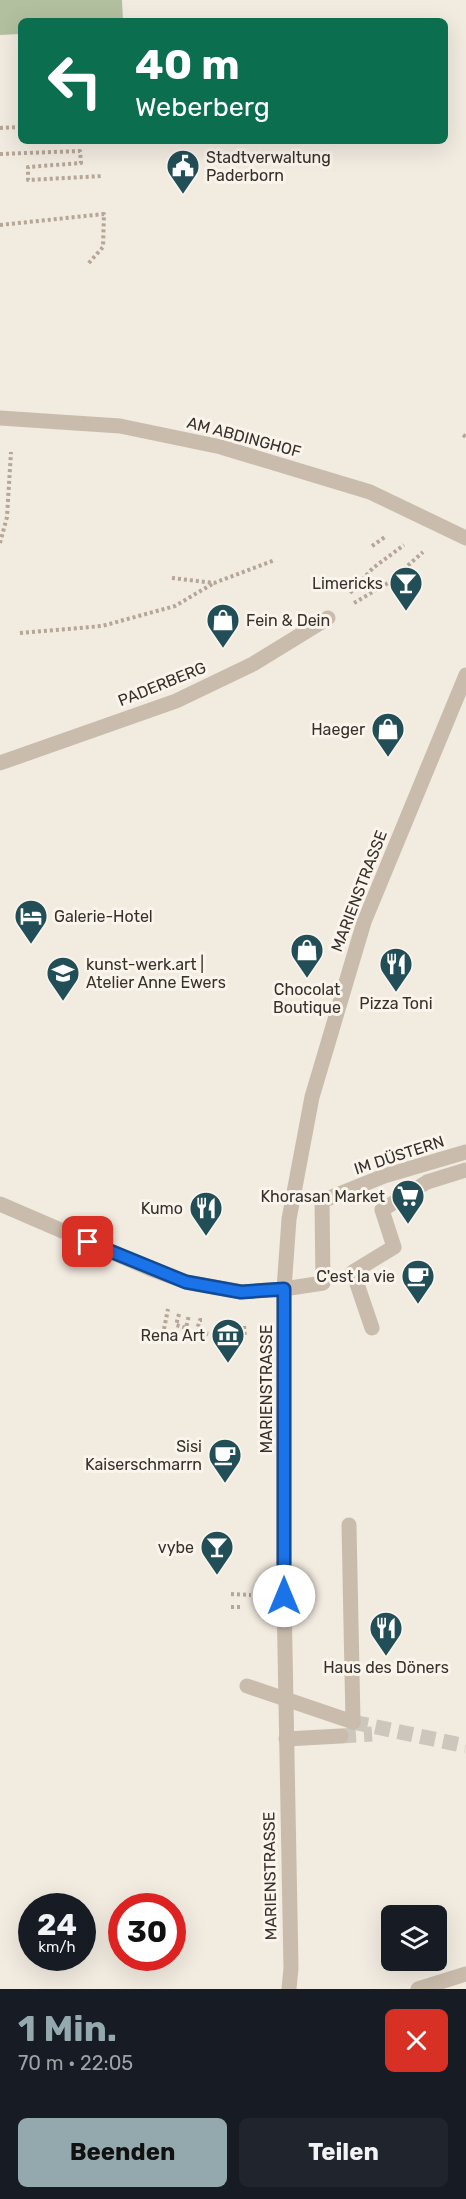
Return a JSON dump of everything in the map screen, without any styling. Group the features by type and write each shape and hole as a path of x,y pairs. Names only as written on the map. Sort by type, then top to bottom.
{"street":[{"name":"AM ABDINGHOF","path":"0,418 120,426 221,447 370,492 466,538"},
{"name":"PADERBERG","path":"0,763 176,701 253,664 328,618"},
{"name":"MARIENSTRASSE","path":"289,1989 291,1968 286,1739 284,1289 289,1219 312,1096 364,922 466,675"},
{"name":"IM DÜSTERN","path":"284,1289 323,1283 322,1201 384,1176 466,1152"},
{"name":"IM DÜSTERN","path":"372,1328 353,1272 394,1246 382,1210 427,1182 466,1170"},
{"path":"0,1204 186,1282 241,1292 284,1289"},
{"path":"247,1686 353,1722 349,1525"},
{"path":"286,1739 342,1736"},
{"path":"418,1989 466,1974"}],"path":[{"path":"0,128 18,127"},
{"path":"0,154 80,151 81,163 28,166 28,180 103,176"},
{"path":"0,225 104,214 103,247 87,265"},
{"path":"0,543 7,517 10,490"},
{"path":"328,618 373,567 403,547 419,516"},
{"path":"20,633 102,626 175,606 214,583 275,560"},
{"path":"388,583 403,571"},
{"path":"172,578 214,583"},
{"path":"209,1321 200,1320 196,1332 223,1336"},
{"path":"231,1607 241,1607"}],"green space":[{"path":"0,0 122,0 123,18 18,18 18,34 0,35"}],"tunnel":[{"path":"353,1722 466,1746"},
{"path":"341,1736 372,1734"}],"place":[{"name":"Stadtverwaltung Paderborn","path":"183,195"},
{"name":"Limericks","path":"406,612"},
{"name":"Fein & Dein","path":"223,649"},
{"name":"Haeger","path":"388,758"},
{"name":"Galerie-Hotel","path":"31,945"},
{"name":"Chocolat Boutique","path":"307,979"},
{"name":"Pizza Toni","path":"396,993"},
{"name":"kunst-werk.art | Atelier Anne Ewers","path":"63,1002"},
{"name":"Khorasan Market","path":"408,1225"},
{"name":"Kumo","path":"206,1237"},
{"name":"C'est la vie","path":"418,1305"},
{"name":"Rena Art","path":"228,1364"},
{"name":"Sisi Kaiserschmarrn","path":"225,1484"},
{"name":"vybe","path":"217,1576"},
{"name":"Haus des Döners","path":"386,1657"}],"route":[{"path":"88,1242 186,1282 241,1292 284,1289 284,1596"}]}
